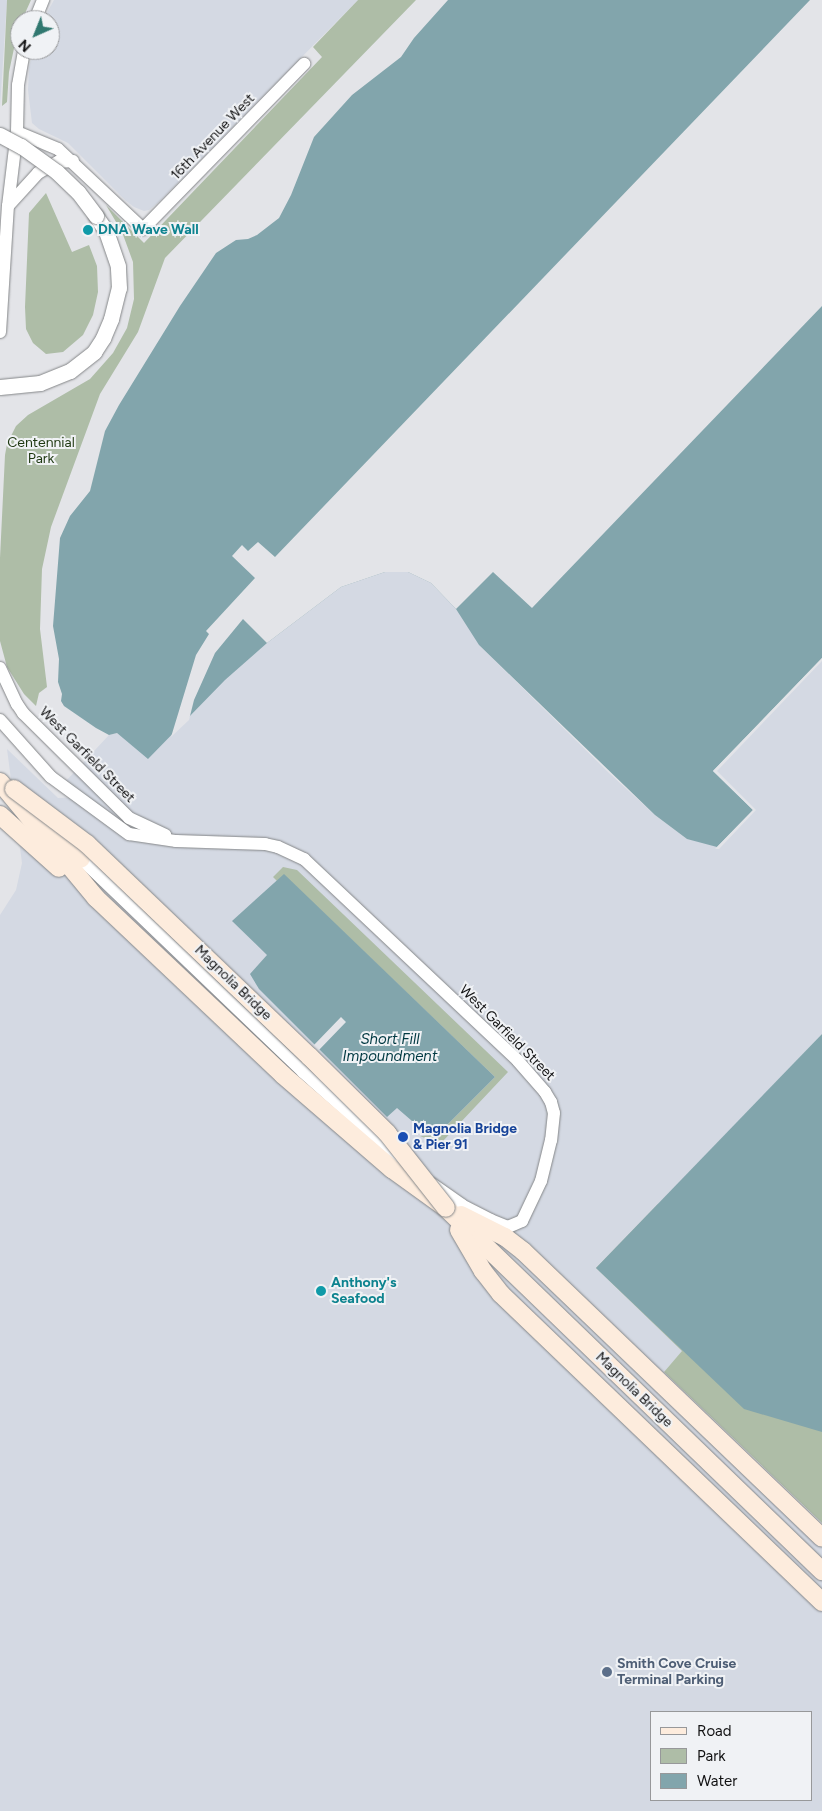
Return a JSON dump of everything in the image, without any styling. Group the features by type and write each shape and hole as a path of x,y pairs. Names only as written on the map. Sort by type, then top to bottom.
{"main road":[{"name":"Magnolia Bridge","path":"5,783 41,834 96,898 283,1075 392,1169 446,1208 822,1571"},
{"name":"Magnolia Bridge","path":"5,783 87,844 309,1056 401,1148 446,1208"},
{"path":"5,783 76,850 81,859"},
{"path":"0,803 41,834 81,859"},
{"name":"Magnolia Bridge","path":"0,815 79,886 96,898"},
{"path":"446,1208 505,1238 523,1251 822,1538"},
{"path":"446,1208 483,1271 501,1294 822,1602"}],"street":[{"path":"0,332 8,206 17,132 18,85 22,60"},
{"name":"16th Avenue West","path":"73,162 143,229 304,64"},
{"path":"17,132 48,143 73,162"},
{"path":"0,136 22,146 57,172 78,192 106,231 118,266 118,288 111,319 103,338 94,352 70,370 40,383 0,387"},
{"path":"8,206 38,173 58,162 73,162"},
{"name":"West Garfield Street","path":"0,668 4,689 23,712 129,818 176,841"},
{"name":"West Garfield Street","path":"0,720 52,777 129,834 176,841 265,844 278,846 304,859 511,1055 546,1092 552,1102 554,1113 541,1181 522,1221 508,1227 462,1205 414,1171 292,1061 81,859"}],"shaded area":[{"path":"0,0 7,0 0,107"},
{"path":"54,0 358,0 160,201 149,210 144,211 134,207 125,200 68,143 39,129 32,123 28,90 31,60 60,60 60,10 48,10"},
{"path":"822,0 479,645 609,773 655,815 687,839 713,771 822,658 822,1034 597,1268 683,1351 664,1372 822,1524 822,1811 0,1811 0,915 16,890 22,863 7,749 58,798 79,797 66,781 109,735 117,733 148,758"}],"green space":[{"path":"7,0 31,0 26,10 10,10 10,60 12,60 7,102 2,106"},
{"name":"Centennial Park","path":"358,0 416,0 165,258 138,332 100,394 51,527 42,569 40,629 47,687 39,693 36,706 24,694 7,667 0,641 0,558 5,455 7,444 16,426 28,415 90,379 113,353 127,328 134,299 133,262 122,232 106,205 144,243 322,57 313,47"},
{"path":"46,193 72,252 89,245 97,266 98,292 93,315 83,335 63,352 46,354 33,343 26,329 25,307 29,213"},
{"path":"283,867 297,870 508,1072 443,1141 430,1140 420,1136 437,1135 495,1077 284,875 277,881 273,877"},
{"path":"658,1204 822,1234 822,1523 664,1372 682,1351 596,1268"}],"water":[{"path":"448,0 822,0 822,658 713,771 753,810 717,847 687,839 655,815 479,645 456,609 431,583 408,572 385,572 341,587 267,643 225,680 148,759 117,733 109,735 96,728 64,706 61,701 62,694 58,682 59,659 53,626 60,538 70,516 90,491 105,431 119,405 180,306 216,253 236,240 248,239 257,235 279,218 291,195 314,137 352,95 401,57 414,38"},
{"name":"Short Fill Impoundment","path":"284,874 495,1077 437,1135 427,1134 397,1108 387,1117 259,989 250,974 267,955 232,921"},
{"path":"822,1034 822,1432 744,1409 596,1268"}],"pier":[{"path":"810,0 822,0 822,306 532,608 493,572 456,609 431,583 408,572 385,572 341,587 267,643 243,619 215,653 194,700 189,720 171,737 196,655 209,634 206,631 255,578 232,556 242,545 248,551 258,542 275,557"},
{"path":"822,658 822,661 717,771 756,810 719,849 715,849 753,810 713,771"},
{"path":"341,1017 346,1022 318,1051 388,1120 286,1020 313,1046"}],"place":[{"name":"DNA Wave Wall","path":"88,230"},
{"name":"Magnolia Bridge & Pier 91","path":"403,1137"},
{"name":"Anthony's Seafood","path":"321,1291"},
{"name":"Smith Cove Cruise Terminal Parking","path":"607,1672"}]}
